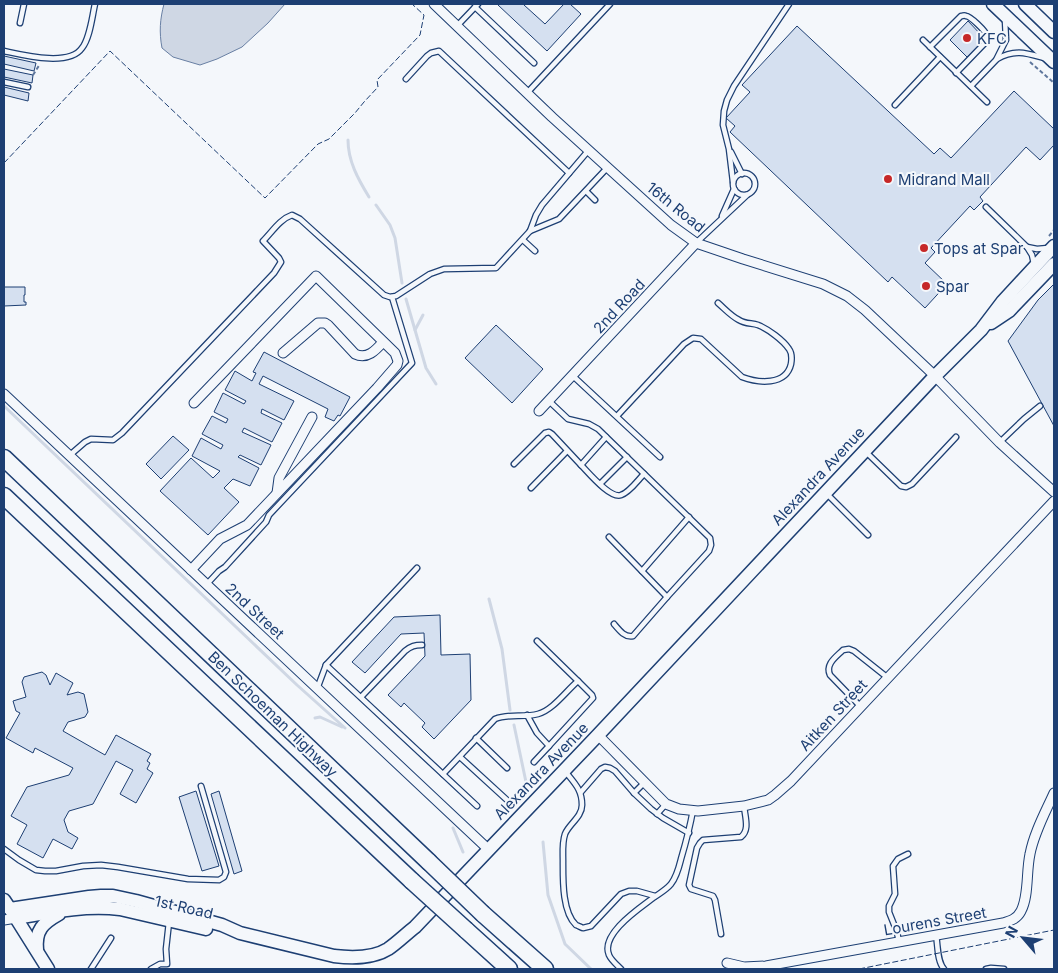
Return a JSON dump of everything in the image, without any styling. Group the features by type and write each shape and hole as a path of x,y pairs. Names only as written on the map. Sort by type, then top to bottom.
{"highway":[{"name":"Ben Schoeman Highway","path":"4,458 483,914 545,969"},
{"name":"Ben Schoeman Highway","path":"4,496 412,881 509,969"}],"main road":[{"path":"993,4 1054,61"},
{"path":"1025,4 1054,32"},
{"name":"Alexandra Avenue","path":"8,911 89,897 113,896 185,914 222,925 240,933 334,956 374,955 387,949 416,927 935,376 981,330 1003,302 1054,247"},
{"name":"Alexandra Avenue","path":"981,330 1008,311 1054,264"},
{"name":"1st Road","path":"66,910 88,908 120,909 220,932 240,933"},
{"path":"8,911 66,910"},
{"path":"36,950 36,940 39,931 46,921 66,910"},
{"path":"8,911 48,969"}],"street":[{"name":"16th Road","path":"434,4 526,92 671,225 696,243 823,284 847,296 865,310 935,376 1000,443 1054,492"},
{"name":"2nd Road","path":"539,412 696,243"},
{"path":"191,570 220,539 247,525 377,388 398,361 395,353 316,276 194,403"},
{"path":"283,353 318,323 328,325 359,356 375,350 383,342"},
{"name":"2nd Street","path":"4,394 488,850"},
{"path":"277,493 279,478 312,417"},
{"name":"Aitken Street","path":"666,804 679,809 693,810 744,806 768,800 775,795 1054,501"},
{"path":"598,735 666,804"},
{"name":"Lourens Street","path":"727,963 744,967 766,966 1002,923 1015,919 1022,911 1025,900 1029,856 1035,835 1054,793"}],"lane":[{"path":"20,23 24,4"},
{"path":"4,51 44,58 71,56 81,50 88,33 95,4"},
{"path":"733,182 736,177 742,174 752,177 754,184 752,191 746,195 739,194 734,189 733,182 729,149 723,125 727,100 782,12 791,4"},
{"path":"457,26 476,5 534,63"},
{"path":"526,92 607,5"},
{"path":"971,86 996,60 1006,40 1004,14"},
{"path":"930,47 961,16 970,18 985,32 987,40 956,73"},
{"path":"923,40 987,102"},
{"path":"406,80 427,56 439,51 569,173"},
{"path":"996,60 1010,53 1025,53 1054,61"},
{"path":"895,105 940,57"},
{"path":"4,82 28,87"},
{"path":"729,149 742,174"},
{"path":"70,455 91,439 113,440 122,433 274,273 281,262 263,241 281,221 289,216 292,215 300,219 378,289 392,297 430,274 444,269 496,268 523,240 530,231 542,205 589,150"},
{"path":"530,231 559,220 608,167"},
{"name":"2nd Road","path":"720,220 734,189"},
{"path":"586,192 595,200"},
{"name":"2nd Road","path":"696,243 746,195"},
{"path":"986,207 1027,247 1035,267"},
{"path":"523,240 535,251"},
{"path":"1027,247 1037,249 1054,247"},
{"path":"206,584 225,567 266,522 269,515 412,363 392,297"},
{"path":"617,416 684,344 693,338 701,339 742,377 749,380 773,381 784,376 790,368 792,359 788,347 769,330 734,317 718,302"},
{"path":"573,376 660,457"},
{"path":"549,401 568,419 589,424 598,429 710,538 711,545 709,551 633,636 626,635 614,624"},
{"path":"1000,443 1040,406"},
{"path":"514,464 545,432 549,432 610,493 620,496 626,493 644,474"},
{"path":"581,465 606,437"},
{"path":"865,451 901,486 906,487 912,484 956,437"},
{"path":"531,488 567,451"},
{"path":"600,484 627,457"},
{"path":"826,492 868,535"},
{"path":"642,571 689,517"},
{"path":"609,537 667,597"},
{"path":"317,689 326,664 416,568"},
{"path":"534,762 593,698 537,642"},
{"path":"361,696 409,647 415,645 422,646"},
{"path":"860,707 828,671 829,665 843,650 854,651 888,678"},
{"path":"326,664 476,806"},
{"path":"443,774 495,719 501,716 527,716 545,712 578,681"},
{"path":"527,716 549,746"},
{"path":"476,738 507,768"},
{"path":"460,756 507,800"},
{"path":"581,792 601,769 605,767 610,768 657,814 689,833"},
{"path":"564,770 581,792 582,807 580,814 566,831 563,840 562,883 566,906 576,925 583,928 591,926 621,894 629,891 637,891 655,896"},
{"path":"634,793 645,782"},
{"path":"4,849 18,860 36,870 45,872 101,865 188,879 219,880 224,877 226,872 201,786"},
{"path":"657,814 666,804"},
{"path":"721,934 713,896 691,889 689,885 696,848 700,843 704,840 740,837 745,834 747,828 744,806"},
{"path":"621,969 609,956 607,949 610,936 626,919 671,884 676,876 689,833 693,810"},
{"path":"899,942 889,912 889,906 895,894 893,866 898,859 908,854"},
{"path":"151,969 160,964 167,964 166,949 169,920"},
{"path":"936,935 940,961 944,969"},
{"path":"91,969 111,938"},
{"path":"986,969 1004,969"}],"path":[{"path":"1019,53 1054,84"},
{"path":"33,75 44,58"}],"shaded area":[{"path":"164,4 285,4 242,47 200,65 173,57 162,48 160,26"}],"building":[{"path":"498,4 525,4 545,24 564,4 570,4 581,14 547,51"},
{"name":"KFC","path":"968,21 983,37 983,41 967,57 950,40"},
{"name":"Midrand Mall","path":"797,26 934,154 940,148 951,158 1014,91 1054,129 1054,145 1040,160 1026,147 980,197 983,201 974,210 970,206 931,248 935,252 925,263 947,284 925,308 892,277 888,282 730,132 735,126 726,118 750,92 742,85"},
{"path":"4,56 36,63 34,71 4,64"},
{"path":"4,69 33,75 32,83 4,77"},
{"path":"4,87 29,93 28,101 4,95"},
{"path":"1054,284 1054,426 1008,341 1038,300"},
{"path":"4,287 25,287 24,302 26,302 26,305 4,306"},
{"path":"496,325 543,369 512,403 465,358"},
{"path":"264,352 350,397 340,416 338,415 334,421 325,417 328,409 263,376 259,384 294,401 284,420 262,409 261,413 282,423 272,442 244,428 242,432 271,445 261,465 240,455 238,457 259,468 250,486 233,479 224,488 239,502 208,535 160,491 191,458 213,478 220,471 192,456 201,438 221,449 223,445 202,434 212,416 226,423 228,419 214,412 223,393 244,404 246,401 225,390 235,371 252,381 256,373 253,372"},
{"path":"173,436 189,450 161,479 146,464"},
{"path":"440,615 441,655 470,654 471,700 434,739 422,727 425,723 404,703 401,707 388,695 425,656 424,633 401,634 365,673 352,662 394,617"},
{"path":"42,672 46,675 50,685 56,673 73,683 67,695 78,692 84,694 88,712 85,717 68,722 63,731 105,755 116,735 151,754 147,761 150,763 147,769 153,773 136,803 120,794 133,770 116,761 93,804 69,811 64,820 68,832 78,838 72,849 53,839 43,858 17,844 27,825 11,816 27,787 69,775 73,768 35,748 33,753 6,738 20,713 16,711 13,701 26,697 22,682 24,677"},
{"path":"196,791 219,866 202,871 179,797"},
{"path":"219,791 242,871 234,874 211,794"}],"waterway":[{"path":"348,140 352,163 369,197"},
{"path":"376,205 390,225 395,238 402,283"},
{"path":"406,299 415,330"},
{"path":"423,315 415,330 426,368 436,384"},
{"path":"4,406 297,685 345,728"},
{"path":"489,599 502,649 510,710"},
{"path":"315,718 320,717 342,727"},
{"path":"514,725 526,782"},
{"path":"453,828 463,852"},
{"path":"543,842 548,895 565,944 591,969"}],"fence":[{"path":"4,163 110,51 265,198 318,144 329,139 355,113 378,87 377,80 420,35 424,15 412,4"},
{"path":"859,969 1054,930"}],"place":[{"name":"KFC","path":"967,38"},
{"name":"Midrand Mall","path":"888,179"},
{"name":"Tops at Spar","path":"924,248"},
{"name":"Spar","path":"926,286"}]}
